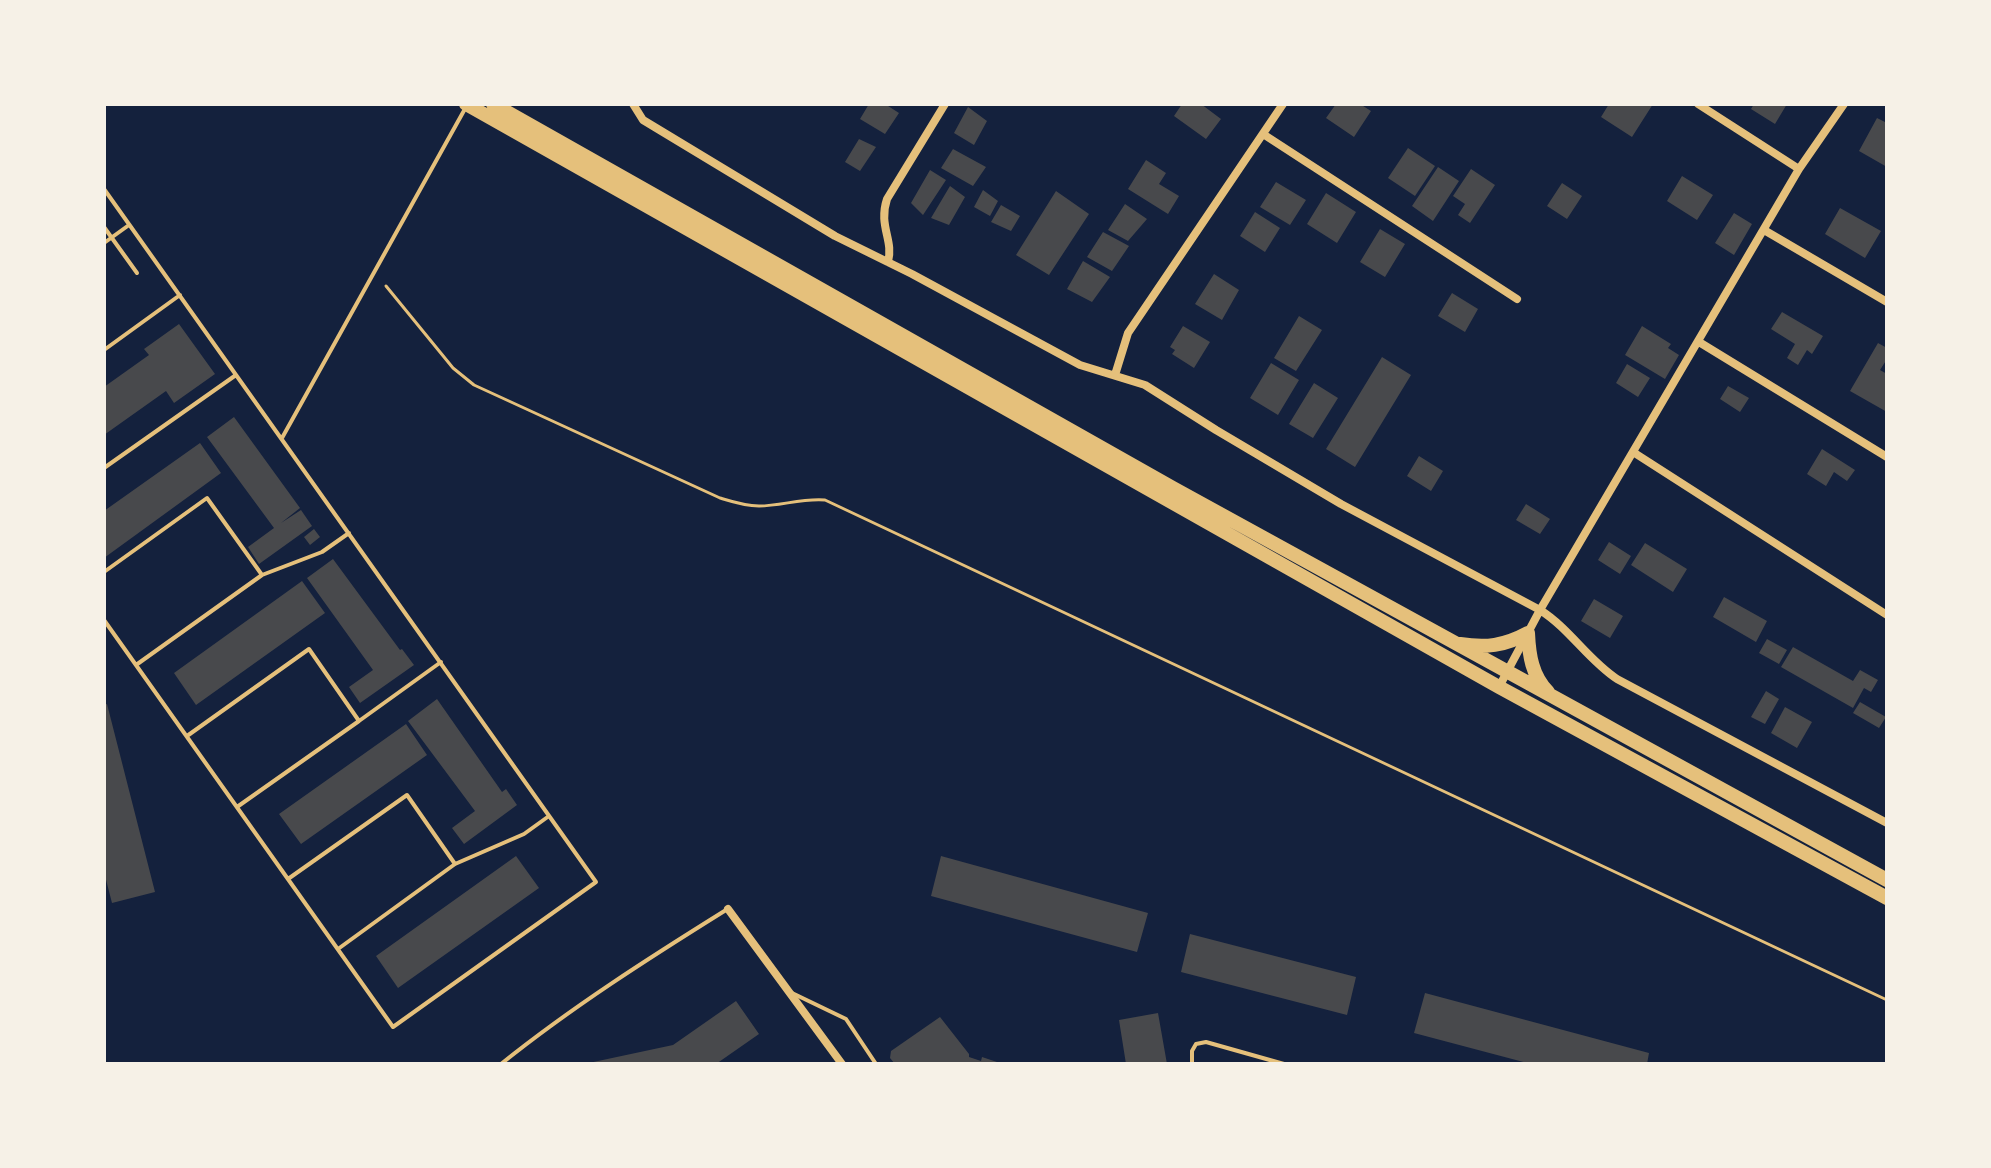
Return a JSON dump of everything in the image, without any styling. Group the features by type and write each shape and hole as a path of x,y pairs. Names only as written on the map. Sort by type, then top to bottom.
{"highway":[{"path":"466,104 1499,687 1887,898"},
{"path":"493,104 1452,643 1887,880"},
{"path":"1452,643 1491,647 1504,645 1528,633 1532,666 1537,679 1560,702"}],"street":[{"path":"633,104 643,120 835,236 1080,365 1145,385 1341,504 1540,610 1561,625 1617,679 1887,823"},
{"path":"888,262 890,251 883,213 887,199 945,104"},
{"path":"1115,375 1128,333 1283,104"},
{"path":"1698,104 1799,169"},
{"path":"1499,687 1540,610 1799,169 1844,104"},
{"path":"1263,134 1517,299"},
{"path":"1764,230 1887,302"},
{"path":"1699,342 1887,457"},
{"path":"1633,452 1887,615"},
{"path":"728,909 842,1064"}],"lane":[{"path":"282,439 466,104"},
{"path":"104,189 596,882 393,1027 104,620"},
{"path":"104,243 129,225"},
{"path":"104,227 137,273"},
{"path":"104,350 180,295"},
{"path":"104,468 236,375"},
{"path":"104,572 207,498 262,575"},
{"path":"136,665 262,575 322,552 349,533"},
{"path":"187,736 309,649 359,721"},
{"path":"237,807 441,662"},
{"path":"288,879 407,795 455,864"},
{"path":"338,949 455,864 524,834 549,816"},
{"path":"501,1064 537,1035 646,960 728,909"},
{"path":"788,990 846,1019 876,1064"},
{"path":"1192,1064 1192,1051 1196,1044 1206,1042 1284,1064"}],"path":[{"path":"386,286 453,368 474,385 720,498 761,507 810,499 825,500 1887,1000"}],"building":[{"path":"869,104 885,104 899,113 885,134 860,119"},
{"path":"1182,104 1201,104 1221,119 1206,139 1174,116"},
{"path":"1336,104 1360,104 1371,111 1354,137 1326,118"},
{"path":"1609,104 1653,104 1632,137 1601,117"},
{"path":"1754,104 1787,104 1775,124 1751,109"},
{"path":"968,107 987,121 974,145 954,133"},
{"path":"1877,118 1887,123 1887,167 1859,151"},
{"path":"859,139 876,147 860,171 845,162"},
{"path":"1408,148 1435,166 1415,196 1388,178"},
{"path":"953,149 986,167 973,186 941,168"},
{"path":"1146,160 1166,173 1159,184 1179,196 1168,214 1128,189"},
{"path":"1438,167 1459,181 1433,221 1412,206"},
{"path":"1471,169 1495,185 1470,223 1458,215 1465,204 1453,196"},
{"path":"930,170 946,180 923,215 911,203"},
{"path":"1682,176 1713,195 1697,220 1667,201"},
{"path":"1276,182 1306,200 1290,225 1260,207"},
{"path":"1562,183 1582,196 1567,219 1547,206"},
{"path":"950,186 965,197 949,225 931,218"},
{"path":"983,190 998,201 990,216 974,207"},
{"path":"1056,191 1089,214 1049,275 1016,255"},
{"path":"1326,193 1356,212 1337,243 1307,224"},
{"path":"1125,204 1147,219 1128,241 1108,230"},
{"path":"1001,205 1020,216 1011,231 991,222"},
{"path":"1840,208 1881,231 1865,258 1825,234"},
{"path":"1255,212 1280,228 1265,252 1240,236"},
{"path":"1734,213 1752,224 1734,255 1715,243"},
{"path":"1380,229 1405,244 1385,277 1360,262"},
{"path":"1103,232 1129,246 1112,271 1087,257"},
{"path":"1083,261 1110,277 1092,302 1067,289"},
{"path":"1214,274 1239,290 1222,320 1195,304"},
{"path":"1452,293 1478,309 1465,332 1438,316"},
{"path":"1782,312 1823,336 1812,354 1807,350 1798,365 1787,358 1795,344 1771,329"},
{"path":"1299,316 1322,330 1296,371 1274,358"},
{"path":"179,324 215,374 174,403 166,391 104,435 104,387 149,355 144,349"},
{"path":"1183,326 1210,342 1194,368 1172,354 1175,350 1170,347"},
{"path":"1642,326 1671,344 1668,348 1679,355 1665,379 1625,355"},
{"path":"1878,343 1887,348 1887,359 1880,370 1887,374 1887,412 1850,391"},
{"path":"1382,357 1411,375 1355,467 1326,449"},
{"path":"1271,363 1299,380 1278,415 1250,398"},
{"path":"1627,364 1650,378 1638,397 1616,383"},
{"path":"1314,383 1338,398 1313,438 1289,424"},
{"path":"1728,386 1749,398 1740,412 1720,399"},
{"path":"234,417 300,508 281,523 301,510 312,526 259,564 248,547 274,528 207,437"},
{"path":"200,443 221,473 104,558 104,511"},
{"path":"1822,449 1855,470 1847,481 1834,472 1826,486 1807,474"},
{"path":"1419,456 1443,471 1431,491 1407,476"},
{"path":"1526,504 1550,519 1540,534 1516,520"},
{"path":"314,529 320,537 310,545 304,537"},
{"path":"1609,542 1631,556 1620,574 1598,560"},
{"path":"1645,543 1687,569 1673,592 1631,565"},
{"path":"333,559 414,665 360,703 349,687 373,670 307,578"},
{"path":"302,581 325,613 196,705 174,673"},
{"path":"1724,597 1767,621 1756,642 1713,617"},
{"path":"1594,599 1623,616 1610,638 1581,621"},
{"path":"1767,639 1787,650 1779,664 1759,653"},
{"path":"1793,647 1853,681 1860,670 1878,680 1871,692 1864,688 1853,708 1781,667"},
{"path":"1766,691 1779,699 1765,724 1751,717"},
{"path":"437,699 502,792 506,789 517,805 464,844 452,828 475,811 408,721"},
{"path":"1860,702 1886,717 1879,728 1853,713"},
{"path":"107,704 155,892 112,903 104,872 104,705"},
{"path":"1785,707 1812,722 1797,748 1771,733"},
{"path":"406,724 427,755 301,844 279,814"},
{"path":"516,856 539,888 398,988 376,956"},
{"path":"941,856 1148,913 1137,952 931,896"},
{"path":"1190,934 1356,977 1347,1015 1181,972"},
{"path":"1425,993 1649,1053 1647,1064 1531,1064 1414,1033"},
{"path":"736,1001 759,1034 716,1064 584,1064 673,1045"},
{"path":"1158,1013 1167,1064 1126,1064 1119,1020"},
{"path":"940,1017 969,1057 981,1061 982,1057 1003,1064 895,1064 890,1058 891,1051"}]}
